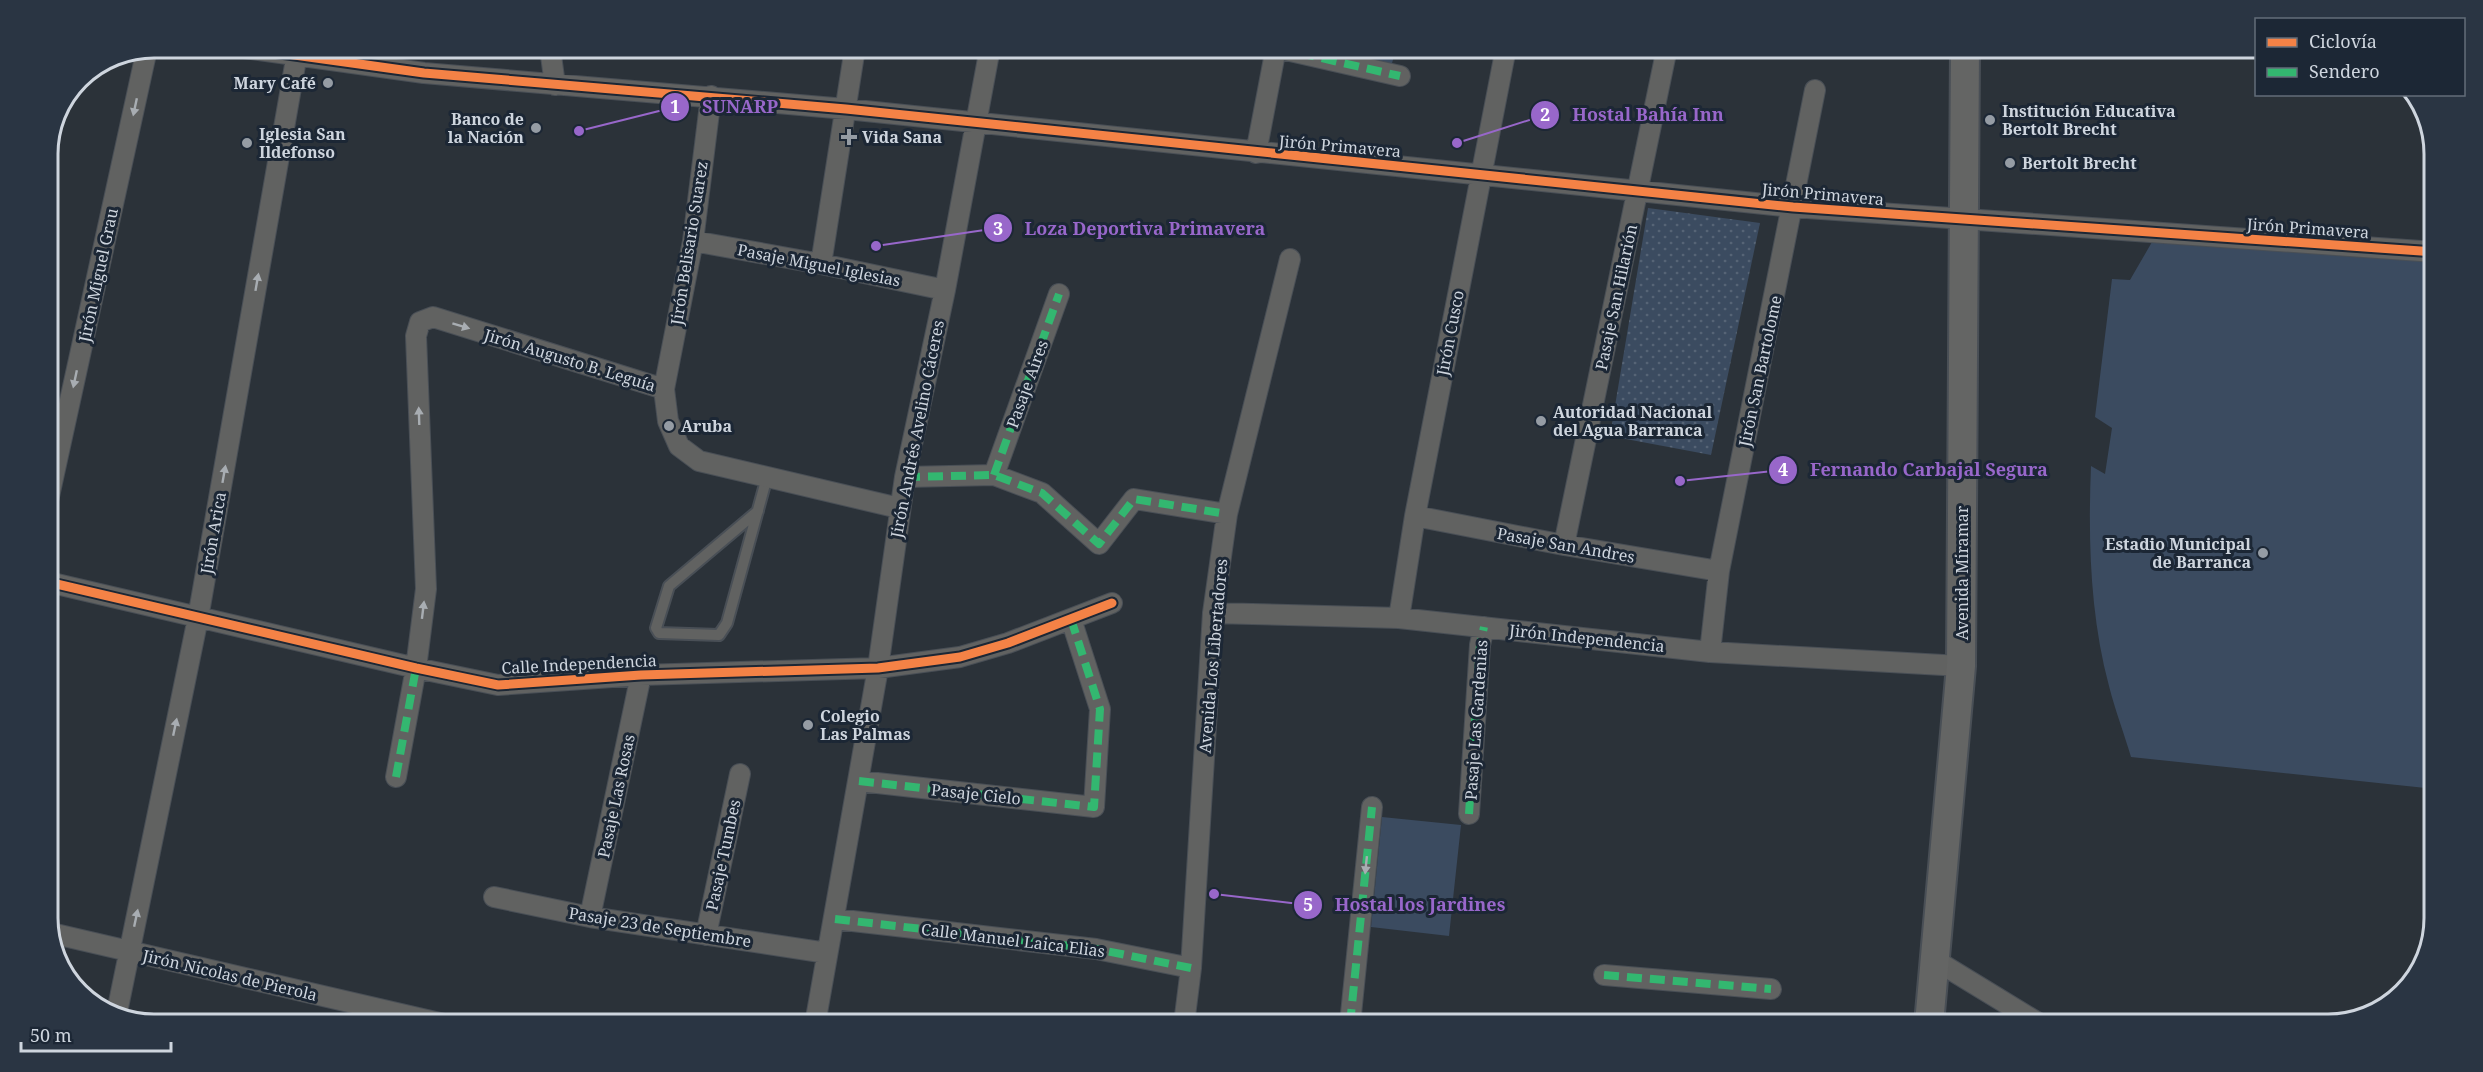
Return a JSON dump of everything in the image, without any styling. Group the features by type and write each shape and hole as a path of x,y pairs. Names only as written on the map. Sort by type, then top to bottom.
{"street":[{"name":"Jirón Arica","path":"122,1008 129,951 198,618 297,58"},
{"name":"Jirón Primavera","path":"334,58 424,73 846,109 1793,207 2424,251"},
{"path":"551,58 555,85"},
{"path":"820,264 854,58"},
{"name":"Jirón Andrés Avelino Cáceres","path":"817,1014 878,668 899,508 945,290 988,58"},
{"path":"1256,153 1275,58"},
{"path":"1321,58 1400,76"},
{"name":"Jirón Cusco","path":"1399,618 1415,516 1504,58"},
{"name":"Pasaje San Hilarión","path":"1563,545 1665,58"},
{"name":"Avenida Miramar","path":"1930,1014 1961,666 1965,58"},
{"name":"Jirón Miguel Grau","path":"59,451 145,59"},
{"name":"Jirón San Bartolome","path":"1710,652 1719,571 1815,90"},
{"name":"Jirón Belisario Suarez","path":"664,389 693,241 711,96"},
{"name":"Pasaje Miguel Iglesias","path":"693,241 945,290"},
{"name":"Avenida Los Libertadores","path":"1185,1014 1191,968 1213,613 1227,514 1290,259"},
{"name":"Pasaje Aires","path":"994,475 1059,294"},
{"name":"Jirón Augusto B. Leguía","path":"417,668 426,589 416,336 420,322 434,317 664,389 668,421 679,446 699,461 899,508"},
{"path":"905,477 994,475 1041,493 1098,544 1134,499 1227,514"},
{"name":"Pasaje San Andres","path":"1415,516 1563,545 1719,571"},
{"name":"Calle Independencia","path":"59,585 498,685 641,675 878,668 960,657 1008,643 1112,603"},
{"name":"Jirón Independencia","path":"1213,613 1399,618 1710,652 1961,666"},
{"name":"Pasaje Cielo","path":"858,781 1094,807 1100,709 1071,619"},
{"name":"Pasaje Las Gardenias","path":"1469,814 1484,627"},
{"path":"396,777 417,668"},
{"name":"Pasaje Las Rosas","path":"590,917 641,675"},
{"name":"Pasaje Tumbes","path":"706,935 740,774"},
{"path":"1351,1014 1372,807"},
{"name":"Pasaje 23 de Septiembre","path":"494,897 590,917 827,953"},
{"name":"Calle Manuel Laica Elias","path":"835,919 1096,949 1191,968"},
{"name":"Jirón Nicolas de Pierola","path":"60,935 401,1014"},
{"path":"1935,960 2024,1014"},
{"path":"1604,975 1771,989"}],"lane":[{"path":"758,511 669,586 656,628 659,633 719,635 723,630 758,511 767,477"}],"shaded area":[{"path":"1355,58 1393,58 1391,67"},
{"path":"1648,208 1760,223 1711,455 1610,436"},
{"name":"Estadio Municipal de Barranca","path":"2152,242 2424,254 2424,788 2131,757 2111,695 2103,659 2094,604 2090,549 2091,466 2105,474 2112,428 2095,417 2112,279 2130,280"},
{"path":"1382,817 1461,825 1449,936 1371,927"}],"marked path":[{"path":"1321,58 1400,76"},
{"path":"994,475 1059,294"},
{"path":"905,477 994,475 1042,493 1099,544 1134,499 1227,514"},
{"path":"859,781 1094,807 1100,709 1071,619"},
{"path":"1469,814 1480,645 1484,627"},
{"path":"396,777 416,668"},
{"path":"1351,1014 1372,807"},
{"path":"835,919 1096,949 1191,968"},
{"path":"1604,975 1771,989"}],"cycle path":[{"path":"316,58 424,73 846,109 1793,207 2424,251"},
{"path":"59,585 498,685 641,675 878,668 960,657 1008,643 1112,603"}],"place":[{"name":"Mary Café","path":"328,83"},
{"name":"Institución Educativa Bertolt Brecht","path":"1990,120"},
{"name":"Banco de la Nación","path":"536,128"},
{"name":"SUNARP","path":"579,131"},
{"name":"Vida Sana","path":"849,137"},
{"name":"Iglesia San Ildefonso","path":"247,143"},
{"name":"Hostal Bahía Inn","path":"1457,143"},
{"name":"Bertolt Brecht","path":"2010,163"},
{"name":"Loza Deportiva Primavera","path":"876,246"},
{"name":"Autoridad Nacional del Agua Barranca","path":"1541,421"},
{"name":"Aruba","path":"669,426"},
{"name":"Fernando Carbajal Segura","path":"1680,481"},
{"name":"Estadio Municipal de Barranca","path":"2263,553"},
{"name":"Colegio Las Palmas","path":"808,725"},
{"name":"Hostal los Jardines","path":"1214,894"}]}
